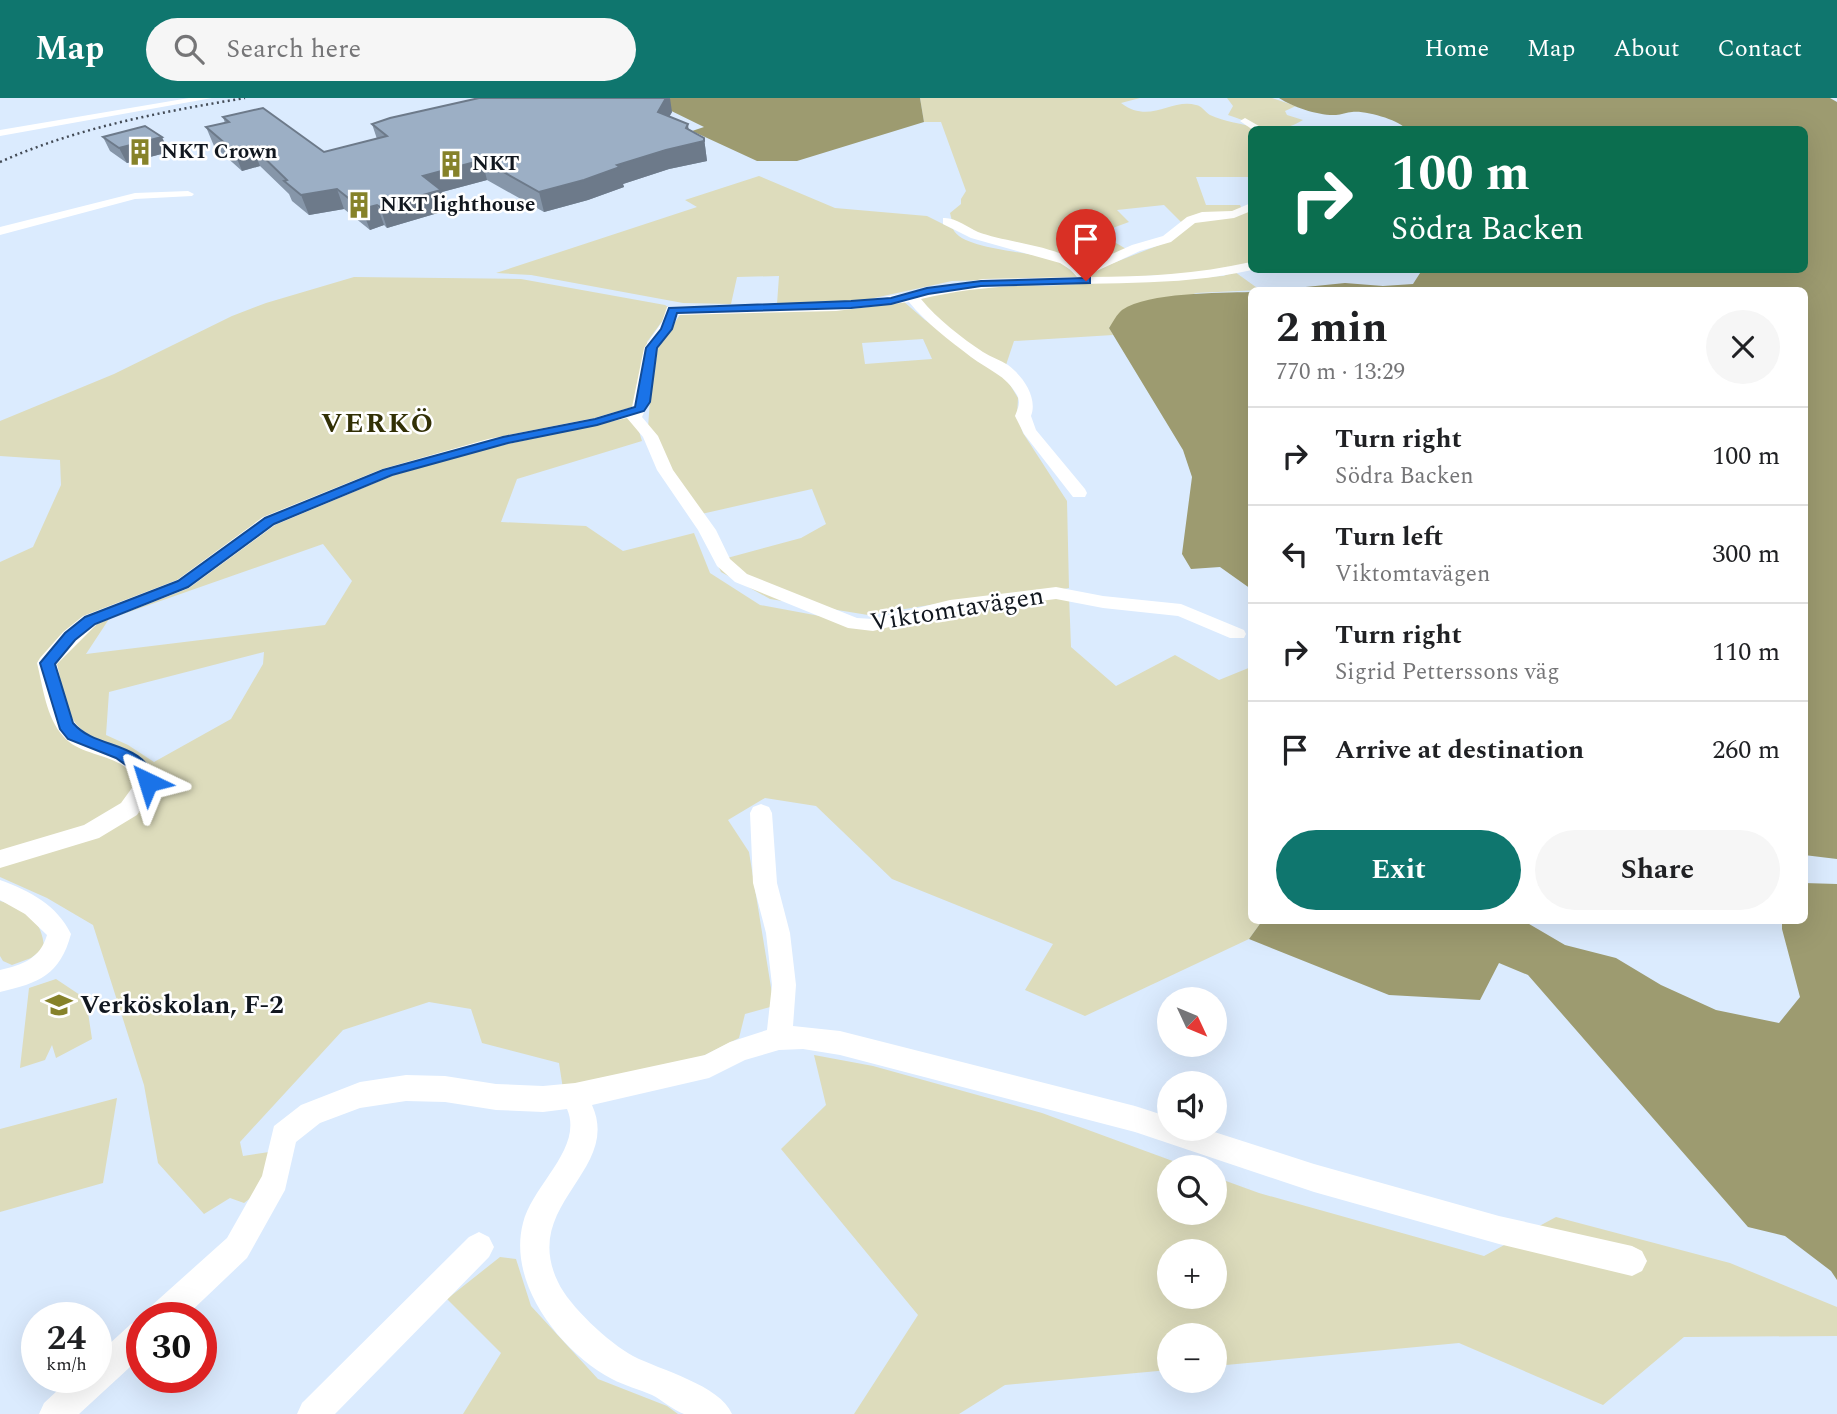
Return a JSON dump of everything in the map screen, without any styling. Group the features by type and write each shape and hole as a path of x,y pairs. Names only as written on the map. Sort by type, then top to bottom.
{"street":[{"path":"0,133 207,98"},
{"path":"1245,121 1254,126"},
{"path":"0,231 135,196 188,194"},
{"path":"1083,277 1136,248 1167,239 1191,220 1202,216 1234,214 1248,208"},
{"path":"947,221 975,235 1064,260 1083,277"},
{"path":"0,859 92,832 129,809 148,782 144,769 121,754 74,735 65,725 47,663 70,637 90,620 183,584 270,521 370,478 488,444 597,422 640,409 644,402 651,348 666,329 673,310 851,304 912,297 927,291 981,284 1083,277 1119,282 1183,279 1248,267"},
{"path":"912,297 925,313 979,356 1004,369 1024,396 1027,405 1023,416 1029,431 1079,493"},
{"name":"Viktomtavägen","path":"640,409 634,418 650,436 665,470 707,530 723,562 741,578 855,624 873,625 950,606 1056,593 1103,602 1181,610 1237,634"},
{"path":"761,813 765,883 778,933 785,985 779,1038"},
{"path":"0,890 26,901 50,919 59,934 55,953 38,968 0,981"},
{"path":"178,1302 237,1248 275,1180 284,1135 311,1114 360,1095 406,1088 445,1089 496,1097 543,1099 575,1096 709,1066 739,1050 779,1038 803,1037 840,1043 1135,1119 1314,1178 1499,1230 1632,1261"},
{"path":"575,1096 586,1121 583,1147 555,1188 537,1223 534,1255 546,1292 586,1342 623,1368 660,1382 716,1414"},
{"path":"313,1414 479,1247"},
{"path":"112,1362 126,1350"},
{"path":"55,1414 78,1393"}],"green space":[{"path":"920,98 1140,98 1121,103 1141,112 1187,104 1198,106 1210,115 1248,126 1248,177 1196,177 1206,205 1240,205 1242,209 1183,224 1164,205 1117,210 1129,222 1099,233 1128,250 1082,270 977,234 952,221 950,213 961,204 966,191 941,122 924,122"},
{"path":"1227,98 1272,98 1296,106 1285,111 1287,115 1303,120 1289,126 1257,126 1228,115 1233,106"},
{"path":"759,176 835,208 927,216 953,229 970,242 1058,261 1080,278 952,281 865,300 777,304 779,276 737,277 731,304 683,303 531,275 496,273 697,207 685,200"},
{"path":"1248,210 1248,263 1219,272 1090,279 1085,274 1167,242 1195,222 1234,216"},
{"path":"1235,272 1256,287 1248,287 1248,291 1196,293 1109,327 1113,335 1014,341 1005,368 943,326 923,305 920,295 988,283 1045,286 1223,276"},
{"path":"354,277 521,279 665,305 671,309 647,342 647,377 638,428 642,441 517,479 501,522 586,526 623,551 694,533 710,573 760,605 852,622 1006,607 1069,595 1071,647 1116,686 1175,655 1219,680 1248,668 1248,924 1260,924 1249,939 1085,1016 1025,990 1053,944 892,879 816,806 765,798 728,820 749,852 774,1006 745,1014 739,1038 697,1059 563,1089 559,1063 482,1043 471,1009 429,1002 343,1030 240,1142 243,1156 269,1152 261,1190 244,1203 230,1198 204,1214 158,1163 144,1085 93,925 47,898 0,877 0,562 33,547 61,485 60,460 0,456 0,421 114,374 232,316","holes":["323,544 352,581 325,625 86,654 109,619","264,652 263,664 231,719 154,762 106,735 109,692"]},
{"path":"903,301 925,320 1003,373 1018,398 1017,416 1023,433 1067,501 1069,588 1008,599 936,604 868,615 770,599 721,572 716,561 801,538 826,524 812,489 697,515 648,428 653,356 685,307","holes":["923,339 932,359 865,364 862,343"]},
{"path":"0,901 25,911 36,923 43,938 44,948 31,958 12,965 3,961 0,956"},
{"path":"56,979 86,999 92,1039 56,1058 52,1045 45,1060 20,1068 29,988"},
{"path":"814,1055 873,1066 1042,1113 1157,1155 1157,1225 1227,1225 1227,1181 1259,1193 1484,1256 1556,1217 1730,1263 1837,1307 1837,1336 1684,1337 1603,1405 1459,1343 1227,1365 1227,1323 1157,1323 1157,1371 1005,1385 959,1414 854,1414 918,1315 781,1149 826,1105"},
{"path":"117,1098 103,1183 0,1212 0,1129"},
{"path":"500,1257 516,1259 531,1306 598,1379 667,1406 678,1414 463,1414 501,1353 447,1299"}],"shaded area":[{"path":"628,98 920,98 924,122 797,161 757,161 692,131 704,127 649,100"},
{"path":"1279,98 1830,98 1837,102 1837,859 1808,855 1808,287 1306,287 1345,283 1383,286 1413,284 1420,273 1808,273 1808,126 1403,126 1374,114 1322,114 1299,108"},
{"path":"1248,292 1248,587 1220,567 1191,569 1182,554 1192,477 1183,450 1109,328 1122,310 1134,304 1184,295"},
{"path":"1808,883 1837,884 1837,1280 1831,1271 1785,1236 1748,1227 1528,975 1499,963 1480,1000 1389,995 1249,939 1260,924 1529,924 1565,945 1616,958 1661,985 1716,1010 1779,1023 1800,997 1782,924 1808,924"}],"building":[{"name":"NKT","path":"479,98 666,98 658,112 688,124 686,128 704,138 704,141 617,165 620,167 539,192 482,160 423,176 441,190 380,207 377,205 362,209 337,189 301,195 284,181 287,180 252,146 234,151 206,127 229,122 223,117 263,108 324,152 387,136 372,124"},
{"path":"145,126 162,137 119,148 103,137"}],"railway":[{"path":"0,162 90,130 151,115 245,98"}],"place":[{"name":"NKT Crown","path":"140,152"},
{"name":"NKT","path":"451,164"},
{"name":"NKT lighthouse","path":"359,205"},
{"name":"Verköskolan, F-2","path":"59,1005"}],"district":[{"name":"VERKÖ","path":"378,423"}],"route":[{"path":"148,782 144,769 121,754 74,735 65,725 47,663 70,637 90,620 183,584 270,521 388,472 507,439 597,422 640,409 644,402 651,348 666,329 673,310 683,312 851,304 891,301 927,291 981,284 1086,281"}]}
